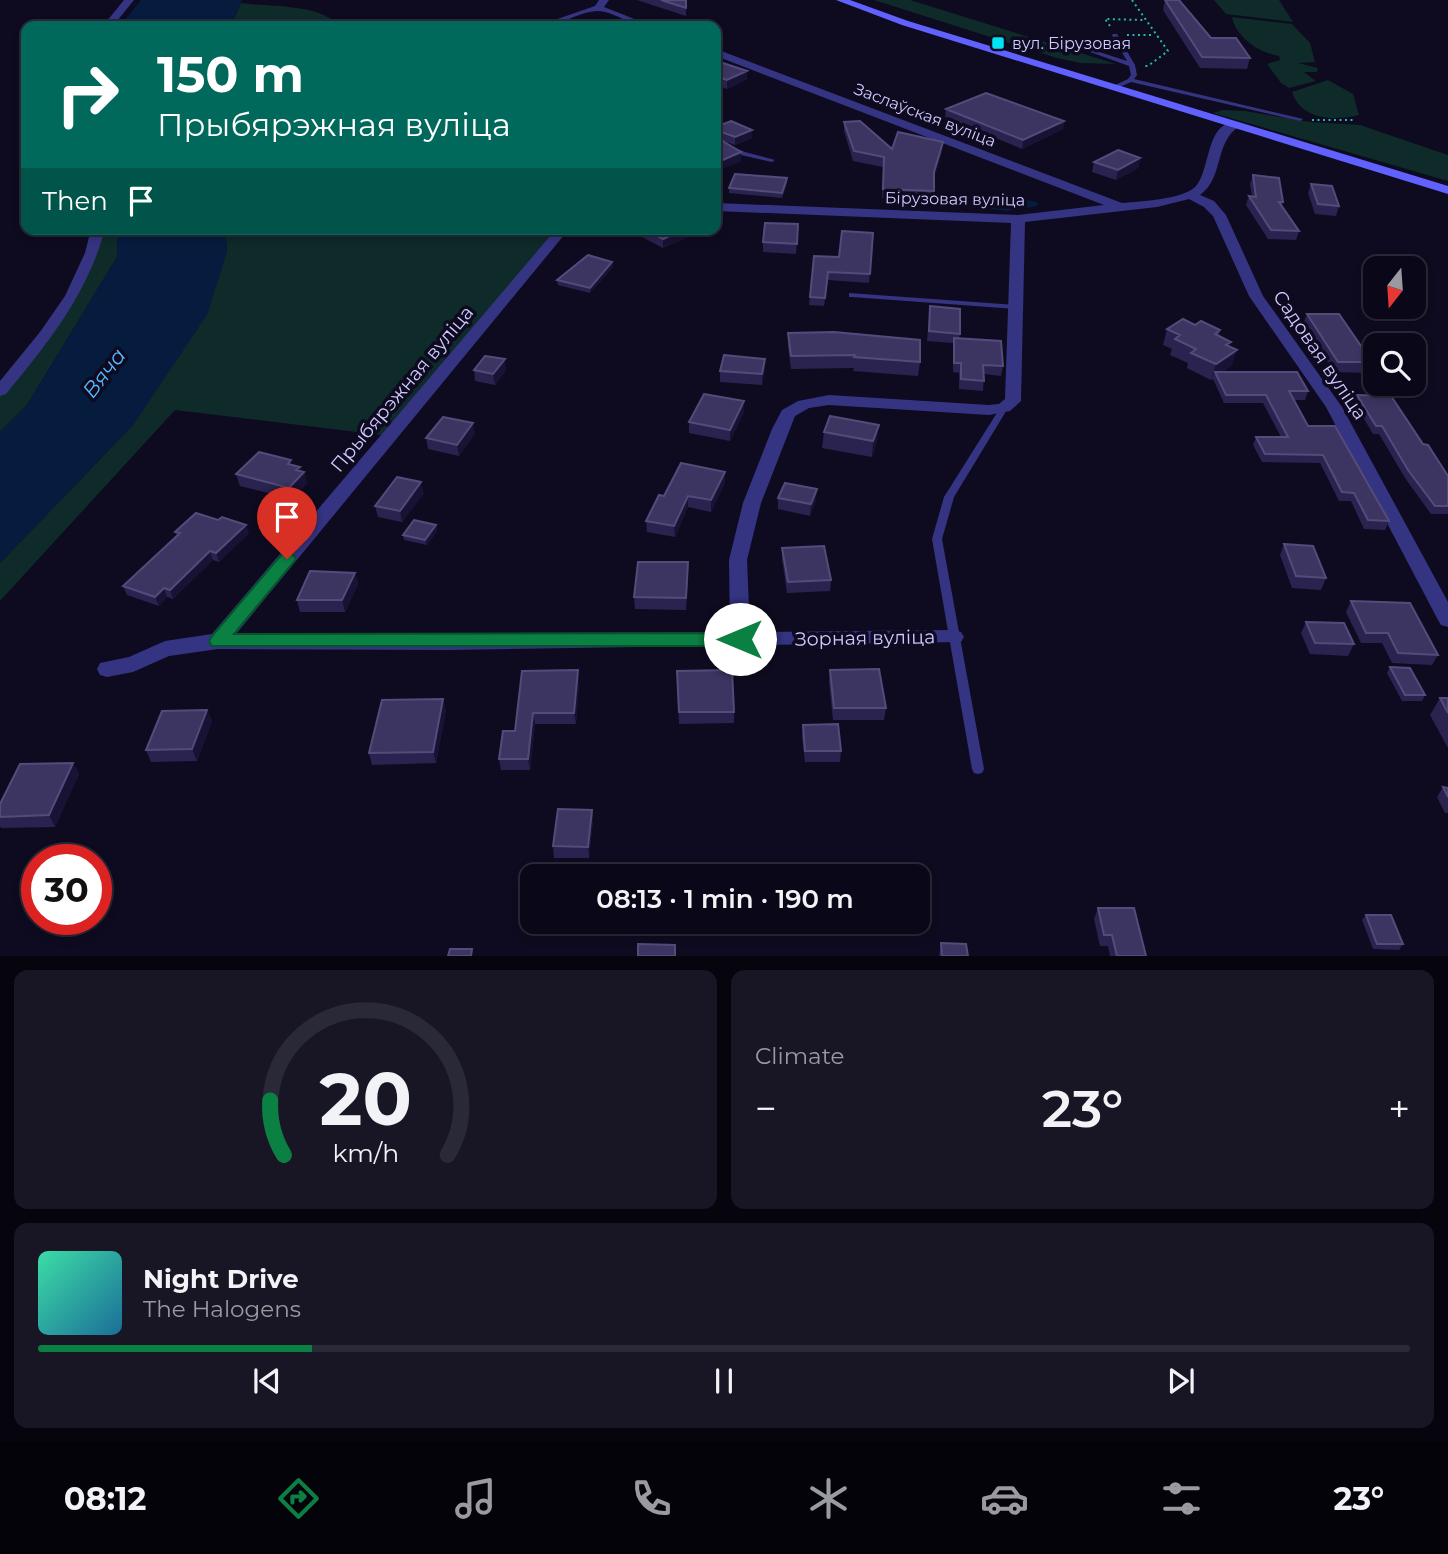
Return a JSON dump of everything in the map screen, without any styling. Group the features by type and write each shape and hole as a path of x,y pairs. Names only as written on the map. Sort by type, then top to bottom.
{"main road":[{"path":"841,0 1113,88 1448,190"}],"street":[{"path":"112,21 129,0"},
{"path":"555,21 601,4 637,21"},
{"name":"Заслаўская вуліца","path":"721,54 1123,208"},
{"path":"1191,195 1201,188 1220,134 1234,125"},
{"name":"Бірузовая вуліца","path":"721,207 1018,219 1123,208 1191,195"},
{"name":"Садовая вуліца","path":"1191,195 1209,204 1219,215 1256,296 1334,407 1448,620"},
{"path":"740,639 738,560 752,503 788,413 804,404 829,400 989,410 1004,408 1013,401 1018,219"},
{"path":"0,391 61,318 92,257 97,235"},
{"name":"Прыбярэжная вуліца","path":"218,641 558,235"},
{"name":"Зорная вуліца","path":"107,669 133,664 164,649 218,641 954,638"}],"lane":[{"path":"1113,88 1130,80 1134,75 1132,65 1115,35"},
{"path":"1085,49 1132,65"},
{"path":"1130,80 1180,89 1300,120"},
{"path":"721,144 743,154 772,160"},
{"path":"852,295 1016,307"},
{"path":"978,769 937,538 948,497 1004,408"}],"path":[{"path":"1132,0 1168,51 1148,66 1132,65"},
{"path":"1144,20 1105,19 1115,35 1155,35"},
{"path":"1300,120 1354,120"}],"green space":[{"path":"874,0 910,0 1116,64 1081,63 1057,58"},
{"path":"1214,0 1279,0 1293,22 1226,14"},
{"path":"241,3 306,10 333,21 233,21"},
{"path":"1232,17 1292,24 1310,43 1315,62 1298,63 1318,68 1317,72 1304,72 1316,81 1289,88 1281,83 1267,64 1280,60 1279,56 1264,52 1250,43 1238,32"},
{"path":"1328,80 1353,94 1359,115 1339,118 1320,116 1303,108 1296,101 1292,92"},
{"path":"1223,110 1310,122 1360,125 1448,155 1448,181 1213,113"},
{"path":"96,235 117,235 117,257 27,405 0,432 0,391 61,318"},
{"path":"226,235 558,235 390,436 175,410 0,601 0,563 133,425 227,252"}],"water":[{"path":"141,0 242,0 233,21 124,21"},
{"path":"1016,196 1038,203 1037,206 1007,211 984,208 981,204 983,200"},
{"name":"Вяча","path":"117,235 226,235 227,252 207,315 133,425 0,563 0,432 27,405 117,257"}],"building":[{"path":"661,0 686,0 686,8"},
{"path":"1165,0 1179,0 1211,38 1236,38 1250,58 1202,57"},
{"path":"721,63 747,71 727,80 721,78"},
{"path":"986,93 1064,121 1023,140 946,109"},
{"path":"731,121 752,130 735,137 721,132 721,125"},
{"path":"860,121 892,149 898,132 943,142 934,172 934,191 883,189 884,157 854,151 844,122"},
{"path":"721,140 741,152 721,161"},
{"path":"1118,150 1140,158 1118,170 1094,162"},
{"path":"735,174 787,178 782,193 729,188"},
{"path":"1253,175 1279,178 1283,202 1279,202 1299,231 1271,230 1249,196 1256,197"},
{"path":"1311,184 1332,186 1339,206 1318,204"},
{"path":"765,223 798,224 797,244 763,242"},
{"path":"842,231 873,233 870,274 828,272 825,298 810,297 814,256 839,257"},
{"path":"588,255 612,262 590,288 557,280"},
{"path":"930,306 960,309 960,334 929,331"},
{"path":"1307,314 1339,314 1363,349 1363,362 1338,362"},
{"path":"1183,319 1195,325 1201,321 1220,330 1215,334 1231,342 1226,345 1237,350 1216,364 1191,353 1196,349 1175,339 1180,335 1167,329"},
{"path":"834,332 920,340 920,362 854,357 855,355 791,356 788,333"},
{"path":"954,338 1001,341 1003,366 983,365 984,381 961,379 961,363 954,363"},
{"path":"724,355 765,359 762,374 720,371"},
{"path":"485,356 505,359 493,374 474,370"},
{"path":"1215,372 1297,372 1308,391 1289,391 1308,426 1335,426 1389,521 1368,520 1354,493 1342,492 1323,455 1265,454 1256,437 1288,437 1266,395 1226,395"},
{"path":"704,394 744,401 730,430 689,422"},
{"path":"1357,395 1391,396 1448,476 1448,506 1435,506 1408,470 1382,426 1376,426"},
{"path":"830,416 879,425 873,441 824,432"},
{"path":"443,417 473,423 457,445 426,438"},
{"path":"259,452 291,460 288,464 300,467 296,470 304,472 289,488 236,474"},
{"path":"681,463 725,472 711,500 688,496 674,526 646,521 659,495 664,496"},
{"path":"397,477 421,482 400,511 375,506"},
{"path":"785,483 817,489 811,504 778,498"},
{"path":"196,513 218,520 222,517 246,525 216,553 210,551 170,590 164,588 155,597 123,586 180,533 175,532"},
{"path":"414,520 436,525 425,540 403,535"},
{"path":"1284,544 1313,546 1326,578 1296,576"},
{"path":"824,546 831,580 788,582 782,548"},
{"path":"638,562 688,562 686,598 634,597"},
{"path":"310,571 355,573 342,600 297,600"},
{"path":"1351,601 1410,603 1438,655 1398,653 1388,633 1366,633"},
{"path":"1306,622 1344,623 1354,644 1315,643"},
{"path":"1390,667 1410,668 1425,695 1405,695"},
{"path":"879,669 886,708 834,708 830,670"},
{"path":"578,670 574,713 533,713 528,759 499,759 503,731 515,731 522,671"},
{"path":"732,670 734,712 679,712 677,671"},
{"path":"1440,698 1448,698 1448,713"},
{"path":"443,699 433,752 369,753 382,700"},
{"path":"207,710 192,749 146,750 162,711"},
{"path":"838,724 841,751 805,751 803,725"},
{"path":"73,763 49,815 0,817 0,804 20,764"},
{"path":"558,809 592,810 588,847 553,846"},
{"path":"1098,908 1134,908 1146,956 1117,956 1112,935 1104,935"},
{"path":"1366,915 1391,915 1403,944 1377,944"},
{"path":"941,943 966,944 968,956 942,956"},
{"path":"638,944 675,945 675,956 638,956"},
{"path":"450,949 472,949 471,956 448,956"}],"place":[{"name":"вул. Бірузовая","path":"998,43"}],"route":[{"path":"287,559 218,641 740,639"}]}
